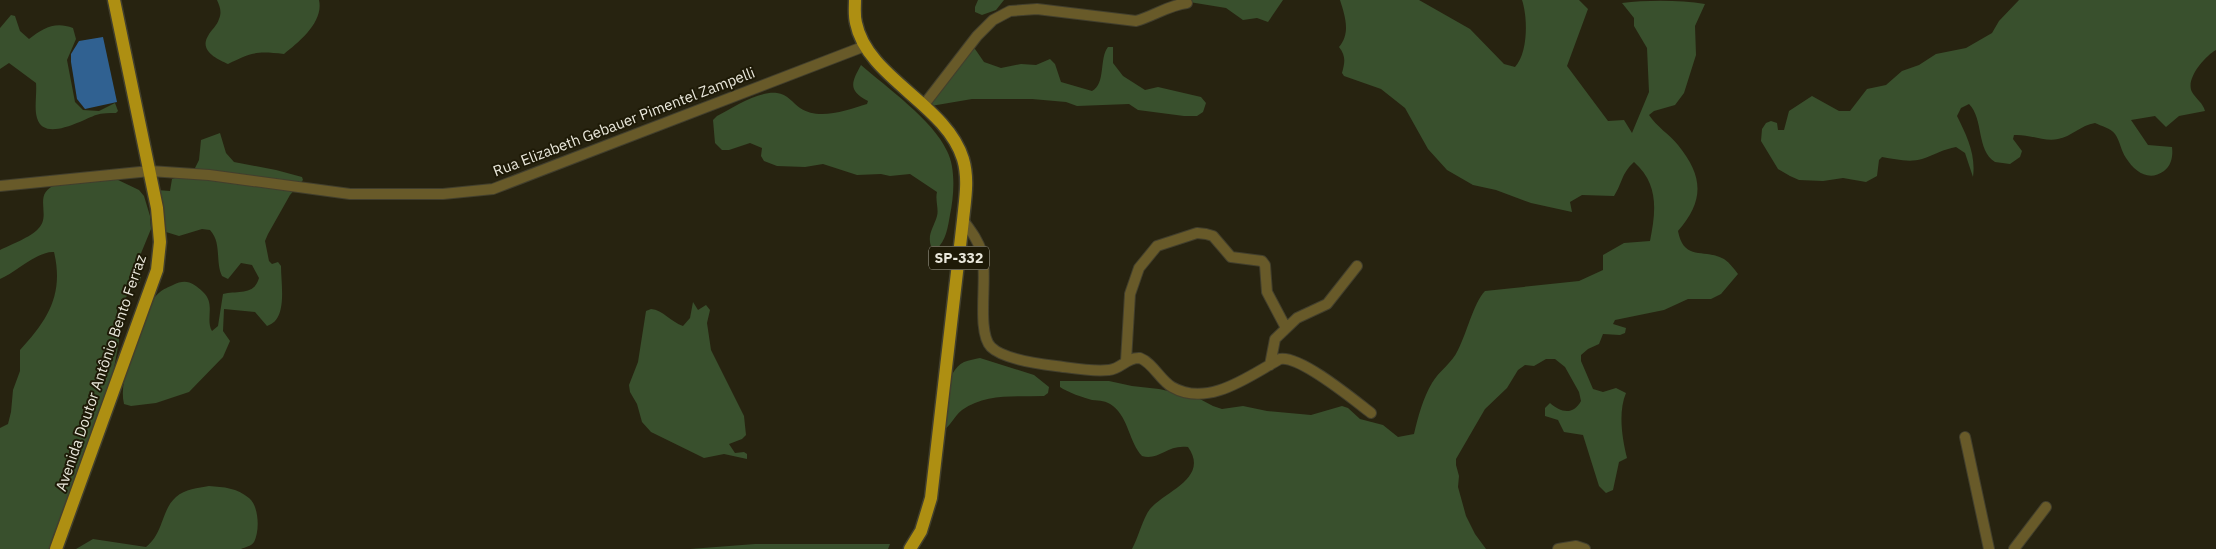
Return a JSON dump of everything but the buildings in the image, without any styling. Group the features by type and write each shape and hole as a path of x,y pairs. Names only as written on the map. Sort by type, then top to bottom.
{"main road":[{"name":"Avenida Doutor Antônio Bento Ferraz","path":"56,549 157,270 160,242 157,208 150,171 114,0"},
{"name":"SP-332","path":"855,0 856,23 865,46 876,60 948,131 960,151 966,174 963,220 931,498 921,531 910,549"}],"street":[{"path":"923,106 977,36 993,20 1010,11 1037,9 1136,21 1150,17 1174,5 1187,3"},
{"name":"Rua Elizabeth Gebauer Pimentel Zampelli","path":"0,186 150,171 209,175 357,195 443,194 492,188 865,46"},
{"path":"963,220 978,241 982,255 984,332 989,344 996,351 1022,360 1055,366 1108,370 1126,361 1136,358 1144,359 1171,386 1197,393 1214,392 1244,380 1280,359 1294,360 1333,384 1371,413"},
{"path":"1126,361 1128,303 1132,285 1140,268 1157,246 1197,233 1213,236 1231,257 1262,261 1265,266 1267,292 1286,328"},
{"path":"1270,365 1276,339 1297,318 1327,304 1358,266"},
{"path":"1965,437 1989,549"},
{"path":"2014,549 2046,506"},
{"path":"1558,549 1572,546 1585,549"}],"green space":[{"path":"217,0 319,0 320,8 318,16 309,31 284,54 255,53 228,64 210,54 206,46 208,36 217,24 220,16"},
{"path":"978,0 1004,0 996,10 982,15 975,12"},
{"path":"1177,0 1283,0 1268,22 1257,18 1243,20 1226,8"},
{"path":"1340,0 1419,0 1470,29 1504,64 1515,67 1522,53 1526,35 1522,0 1579,0 1588,9 1567,66 1608,121 1624,120 1632,133 1649,92 1647,48 1634,26 1634,18 1622,3 1664,1 1705,4 1695,26 1696,55 1684,93 1675,105 1654,111 1649,115 1671,137 1687,157 1696,178 1698,189 1693,209 1678,231 1681,241 1690,251 1724,259 1738,274 1721,294 1711,299 1688,299 1664,310 1615,320 1613,324 1626,328 1625,333 1620,335 1603,334 1599,344 1581,355 1581,361 1593,389 1603,392 1616,388 1626,393 1621,417 1627,458 1619,462 1613,490 1606,493 1599,486 1583,435 1564,432 1558,420 1545,416 1545,408 1550,403 1558,409 1570,411 1578,406 1581,401 1579,392 1565,367 1555,359 1546,359 1534,366 1525,365 1518,370 1507,388 1485,409 1456,459 1459,476 1458,487 1466,516 1475,534 1486,549 1132,549 1150,509 1183,483 1190,475 1193,467 1193,458 1188,447 1174,448 1148,457 1142,456 1134,444 1122,417 1113,406 1067,391 1060,387 1060,381 1109,381 1159,389 1196,397 1222,409 1243,406 1267,411 1311,415 1342,406 1348,408 1360,419 1383,425 1398,437 1414,434 1421,408 1429,389 1455,355 1477,303 1485,291 1579,281 1603,270 1603,255 1624,243 1650,241 1654,219 1654,198 1648,179 1634,162 1624,174 1614,196 1582,195 1570,202 1572,212 1531,203 1496,190 1473,185 1447,170 1428,149 1405,108 1381,89 1344,76 1342,73 1344,59 1339,47 1345,36 1346,24"},
{"path":"2019,0 2216,0 2216,50 2197,68 2191,81 2192,92 2205,111 2179,116 2166,127 2155,116 2131,120 2148,145 2172,147 2169,166 2164,171 2153,176 2138,171 2126,158 2113,132 2095,123 2067,136 2053,140 2014,135 2013,139 2022,151 2020,157 2010,164 1995,162 1985,150 1977,118 1969,104 1961,108 1957,116 1972,153 1973,177 1965,153 1956,147 1912,161 1882,157 1879,160 1877,176 1866,182 1843,178 1823,181 1799,180 1778,169 1761,141 1762,129 1766,123 1771,121 1777,123 1778,130 1784,130 1789,111 1812,96 1839,111 1850,111 1867,89 1886,85 1902,71 1919,65 1936,54 1966,48 1992,33 1999,21"},
{"path":"11,15 15,16 20,31 29,39 49,27 60,25 73,28 76,39 67,60 75,102 83,110 99,111 115,103 118,111 116,113 96,115 56,129 47,129 41,125 36,114 36,83 9,63 0,69 0,28"},
{"path":"1108,47 1113,47 1113,63 1123,76 1145,90 1158,87 1201,97 1206,103 1203,112 1197,116 1184,116 1138,110 1129,104 1077,106 1066,102 1032,99 972,99 931,106 931,92 968,49 975,49 984,62 1001,68 1021,64 1036,65 1050,59 1055,64 1061,82 1092,91 1099,83 1105,52"},
{"path":"861,65 920,116 940,139 950,158 953,182 951,207 946,234 936,249 931,246 930,238 936,220 937,192 910,174 890,176 881,174 857,175 823,164 805,167 777,166 764,161 761,156 762,148 750,143 729,150 722,150 715,143 713,120 738,104 762,94 781,94 800,108 816,114 833,113 867,104 868,101 857,94 853,86"},
{"path":"220,133 226,153 234,162 302,177 303,180 290,195 265,241 269,261 272,264 278,262 281,266 281,309 274,322 267,326 255,312 224,309 223,331 230,341 223,357 189,392 156,403 131,406 124,404 123,388 126,372 149,308 160,292 182,282 190,282 196,286 209,301 209,322 212,331 218,326 223,294 249,290 257,284 259,278 252,265 241,263 228,279 222,276 216,241 210,230 202,229 179,236 166,232 160,222 157,190 170,191 172,179 193,172 199,160 201,140"},
{"path":"116,179 139,190 144,196 150,216 151,229 137,263 141,277 140,282 129,293 117,310 119,341 113,374 68,508 54,534 49,549 0,549 0,428 8,424 13,390 20,371 20,350 39,328 51,306 57,281 57,267 54,252 48,252 34,258 0,279 0,250 26,238 38,229 44,217 43,199 45,193 50,188 58,184"},
{"path":"693,302 698,310 706,305 710,310 707,323 711,350 744,416 746,435 742,439 729,444 735,453 744,452 747,454 747,459 724,454 704,458 651,432 642,422 637,404 630,392 629,385 638,362 646,311 655,310 683,326 690,318"},
{"path":"980,358 1034,375 1049,387 1048,393 1044,396 1001,397 981,401 962,410 940,432 945,393 952,374 964,362"},
{"path":"209,486 235,490 249,498 252,502 257,513 258,525 256,537 252,545 241,549 76,549 93,539 146,547 156,535 171,502 176,497 196,488"},
{"path":"755,544 890,544 888,549 690,549"}],"water":[{"path":"103,37 117,102 85,109 77,99 71,54 79,41"}]}
